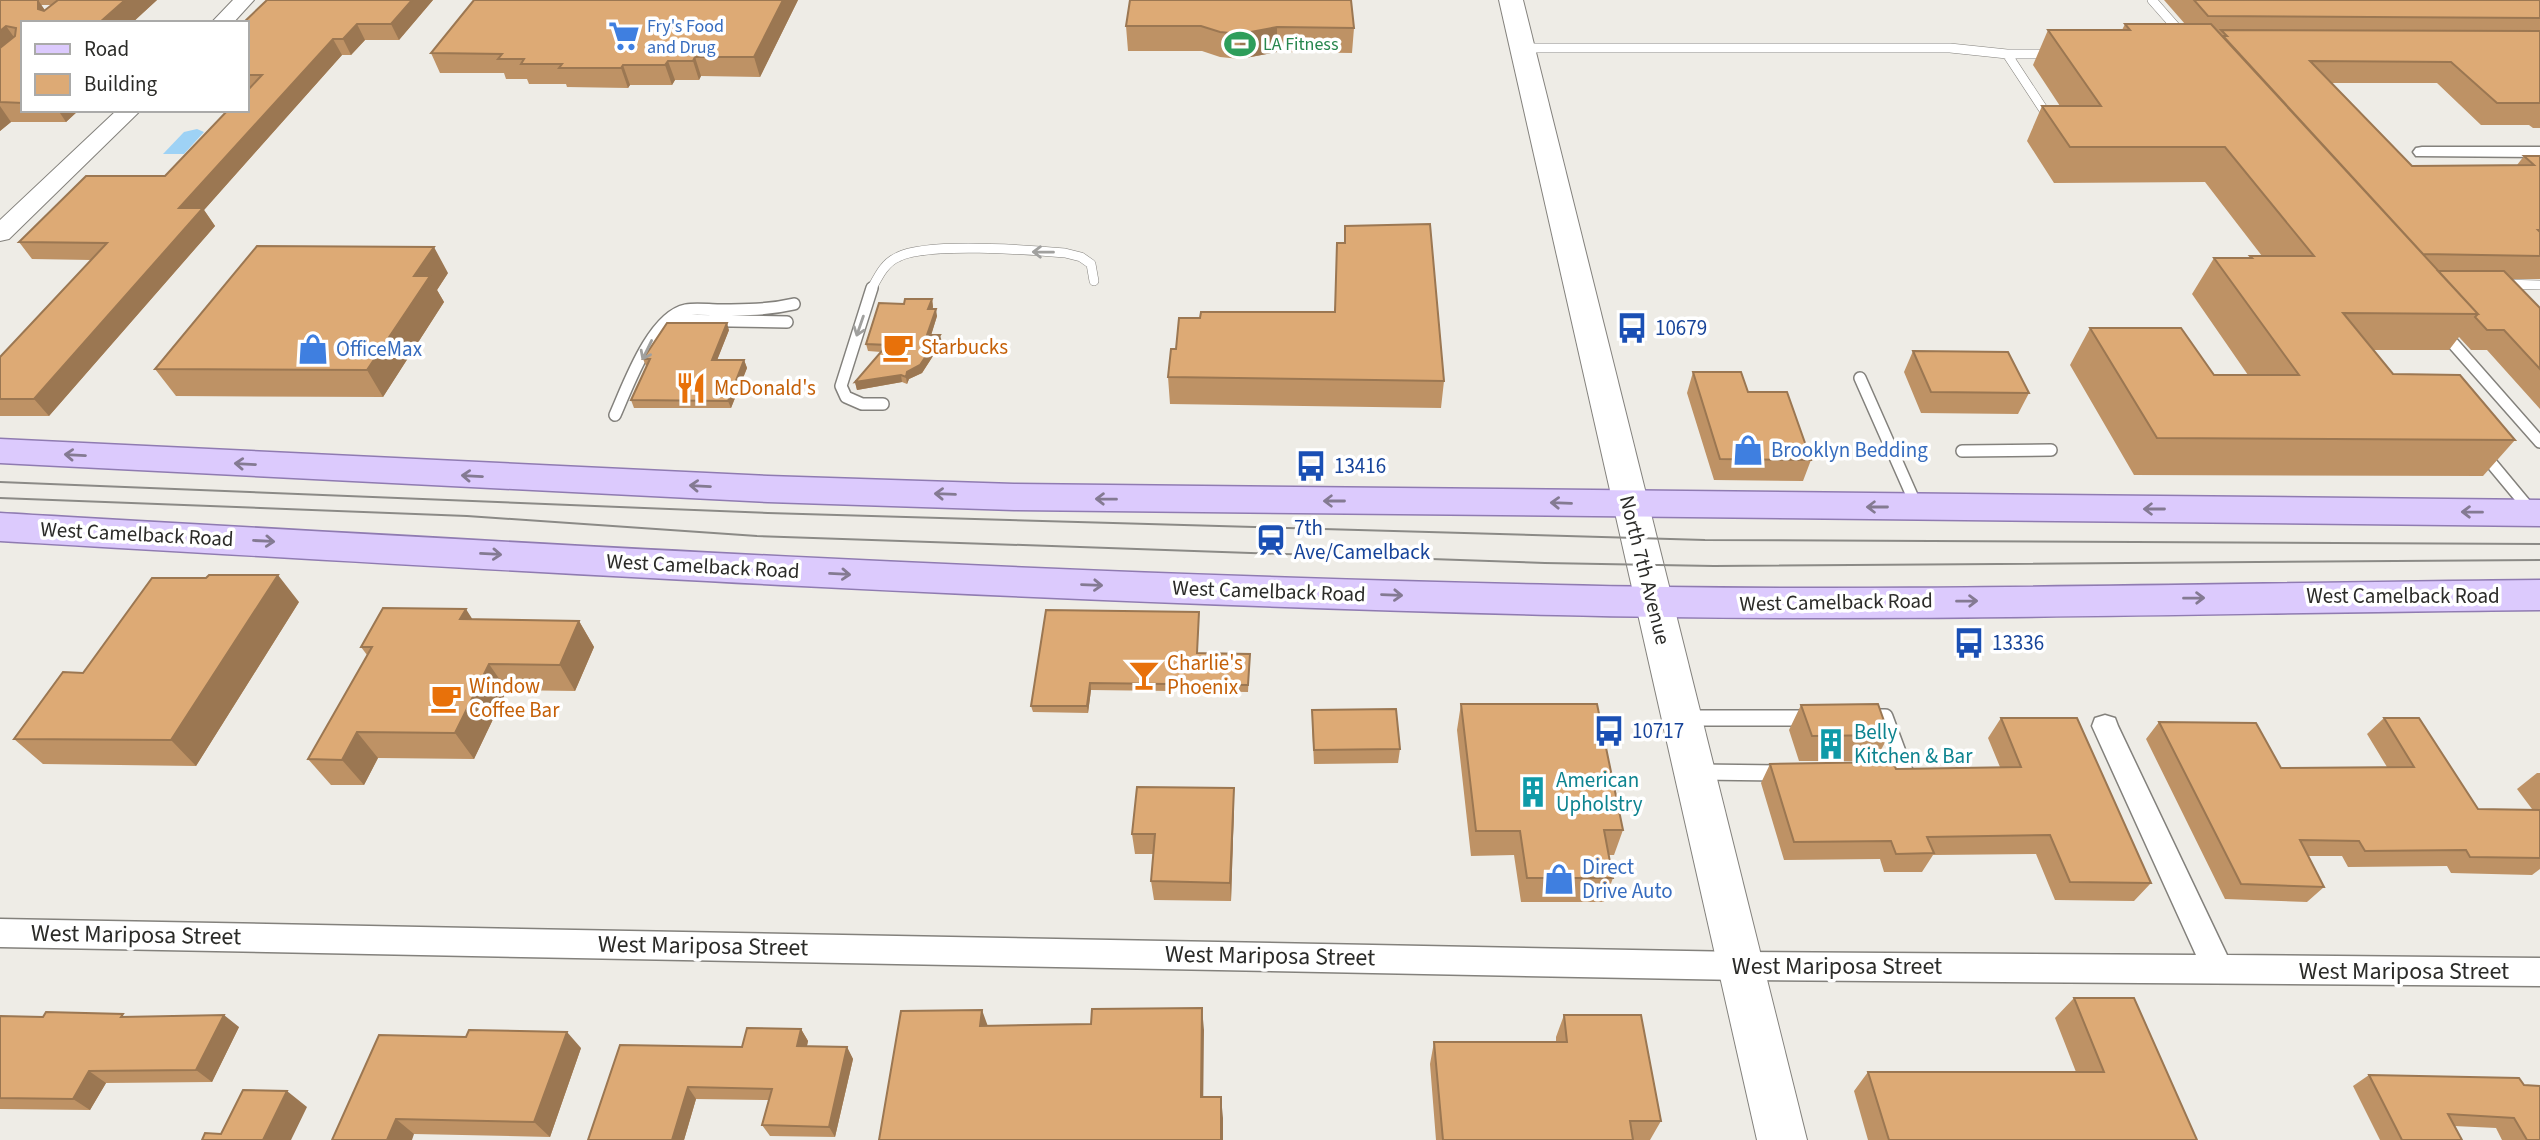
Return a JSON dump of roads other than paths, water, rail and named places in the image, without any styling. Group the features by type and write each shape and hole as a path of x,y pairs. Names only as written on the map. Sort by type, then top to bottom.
{"main road":[{"name":"North 7th Avenue","path":"1511,0 1629,505 1783,1140"},
{"path":"0,451 768,489 1160,500 2537,513"},
{"name":"West Camelback Road","path":"0,527 814,573 1654,603 2540,595"}],"street":[{"path":"223,21 244,0"},
{"path":"0,234 128,112"},
{"path":"2422,152 2540,152"},
{"path":"2105,726 2218,970"},
{"name":"West Mariposa Street","path":"0,933 1741,966 2540,972"}],"lane":[{"path":"2152,0 2190,44"},
{"path":"1522,48 1950,48 2007,54 2060,54"},
{"path":"2007,54 2057,131"},
{"path":"883,404 862,404 846,397 841,386 874,285 883,268 896,257 937,250 1056,252 1078,256 1091,264 1094,281"},
{"path":"2494,284 2540,285"},
{"path":"615,415 657,331 667,320 685,310 768,310 794,304"},
{"path":"667,320 787,322"},
{"path":"2436,323 2540,442"},
{"path":"1860,378 1917,507"},
{"path":"2471,439 2537,513"},
{"path":"1962,451 2051,450"},
{"path":"1858,718 1885,717 1905,771 1879,772"},
{"path":"1681,718 1830,718"},
{"path":"1693,772 1801,773"}],"water":[{"path":"197,129 204,132 184,154 163,154 184,132"}],"tram line":[{"path":"0,482 768,513 1705,540 2540,544"},
{"path":"0,498 467,516 757,536 1545,563 1714,566 2540,560"}],"place":[{"name":"Fry's Food and Drug","path":"624,36"},
{"name":"LA Fitness","path":"1240,44"},
{"name":"10679","path":"1632,328"},
{"name":"Starbucks","path":"898,347"},
{"name":"OfficeMax","path":"313,349"},
{"name":"McDonald's","path":"691,388"},
{"name":"Brooklyn Bedding","path":"1748,450"},
{"name":"13416","path":"1311,466"},
{"name":"7th Ave/Camelback","path":"1271,540"},
{"name":"13336","path":"1969,643"},
{"name":"Charlie's Phoenix","path":"1144,675"},
{"name":"Window Coffee Bar","path":"446,698"},
{"name":"10717","path":"1609,731"},
{"name":"Belly Kitchen & Bar","path":"1831,744"},
{"name":"American Upholstry","path":"1533,792"},
{"name":"Direct Drive Auto","path":"1559,879"}]}
